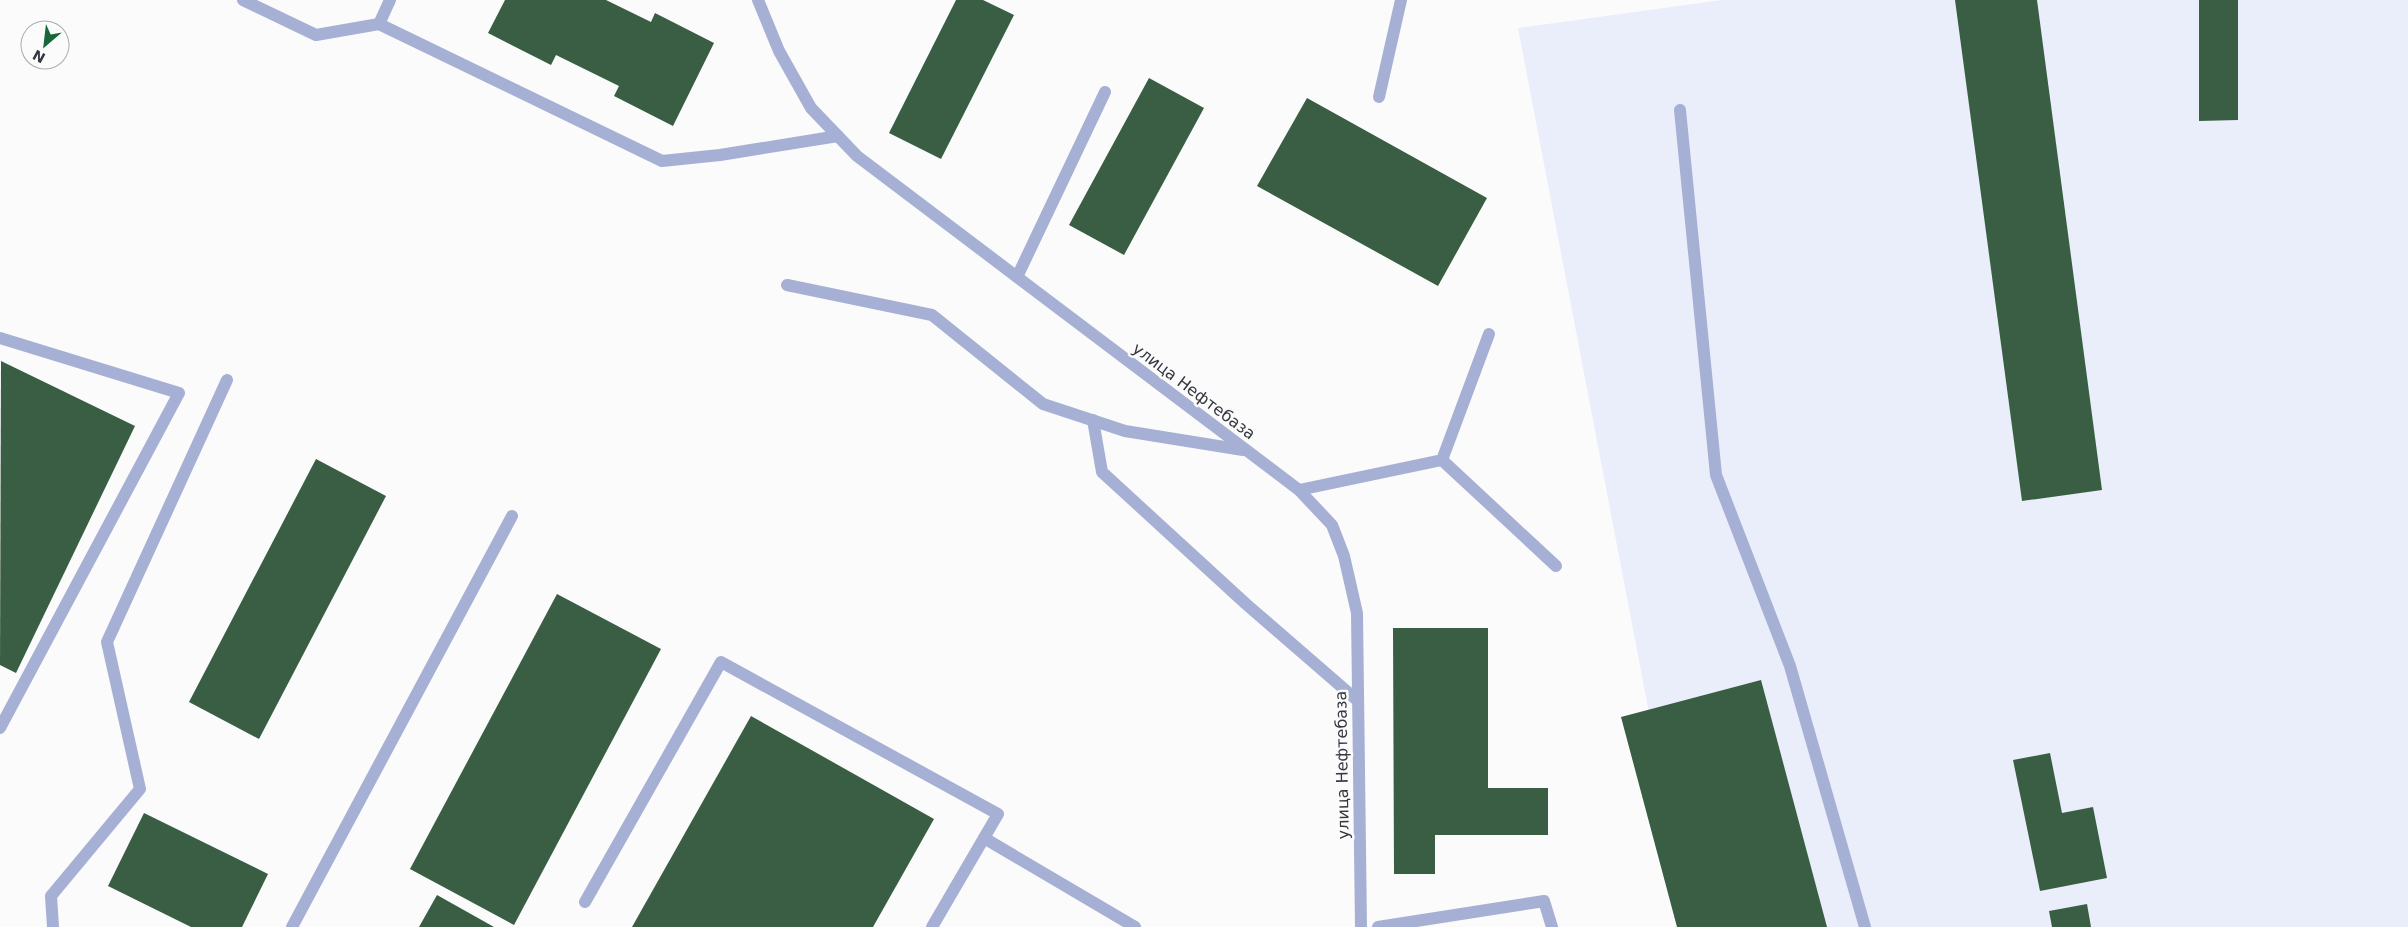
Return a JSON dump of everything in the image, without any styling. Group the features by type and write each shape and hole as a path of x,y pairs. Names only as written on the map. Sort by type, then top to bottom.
{"street":[{"path":"243,0 316,35 379,24 662,161 720,155 838,136"},
{"path":"379,24 390,0"},
{"name":"улица Нефтебаза","path":"758,0 779,51 811,108 857,156 1299,490 1332,525 1344,556 1356,613 1361,927"},
{"path":"1379,96 1401,0"},
{"path":"1017,277 1105,92"},
{"path":"1680,110 1716,475 1790,666 1865,927"},
{"path":"787,285 932,315 1043,404 1125,431 1246,451"},
{"path":"1442,460 1489,334"},
{"path":"0,338 179,393 0,728"},
{"path":"54,927 51,896 140,789 107,642 227,380"},
{"path":"1093,420 1102,472 1246,604 1358,701"},
{"path":"1299,490 1442,460"},
{"path":"1442,460 1556,566"},
{"path":"292,927 512,516"},
{"path":"585,902 721,662 998,814 932,927"},
{"path":"984,838 1135,927"},
{"path":"1378,927 1544,901 1552,927"}],"shaded area":[{"path":"1722,0 2408,0 2408,927 1690,927 1518,28"}],"building":[{"path":"505,0 606,0 651,22 655,13 714,43 673,126 614,96 619,86 556,55 551,65 488,33"},
{"path":"956,0 983,0 1014,15 941,159 889,133"},
{"path":"1955,0 2037,0 2102,490 2022,501"},
{"path":"2199,0 2238,0 2238,120 2199,121"},
{"path":"1149,78 1204,108 1124,255 1069,225"},
{"path":"1307,98 1487,198 1438,286 1257,186"},
{"path":"1,361 135,426 16,673 0,665"},
{"path":"316,459 386,496 259,739 189,702"},
{"path":"557,594 661,649 514,925 410,869"},
{"path":"1393,628 1488,628 1488,788 1548,788 1548,835 1435,835 1435,874 1394,874"},
{"path":"1761,680 1827,927 1677,927 1621,717"},
{"path":"751,716 934,819 873,927 632,927"},
{"path":"2050,753 2062,813 2093,807 2107,878 2040,891 2013,760"},
{"path":"144,813 268,874 242,927 191,927 108,886"},
{"path":"437,895 494,927 419,927"},
{"path":"2087,904 2091,927 2052,927 2049,911"}]}
